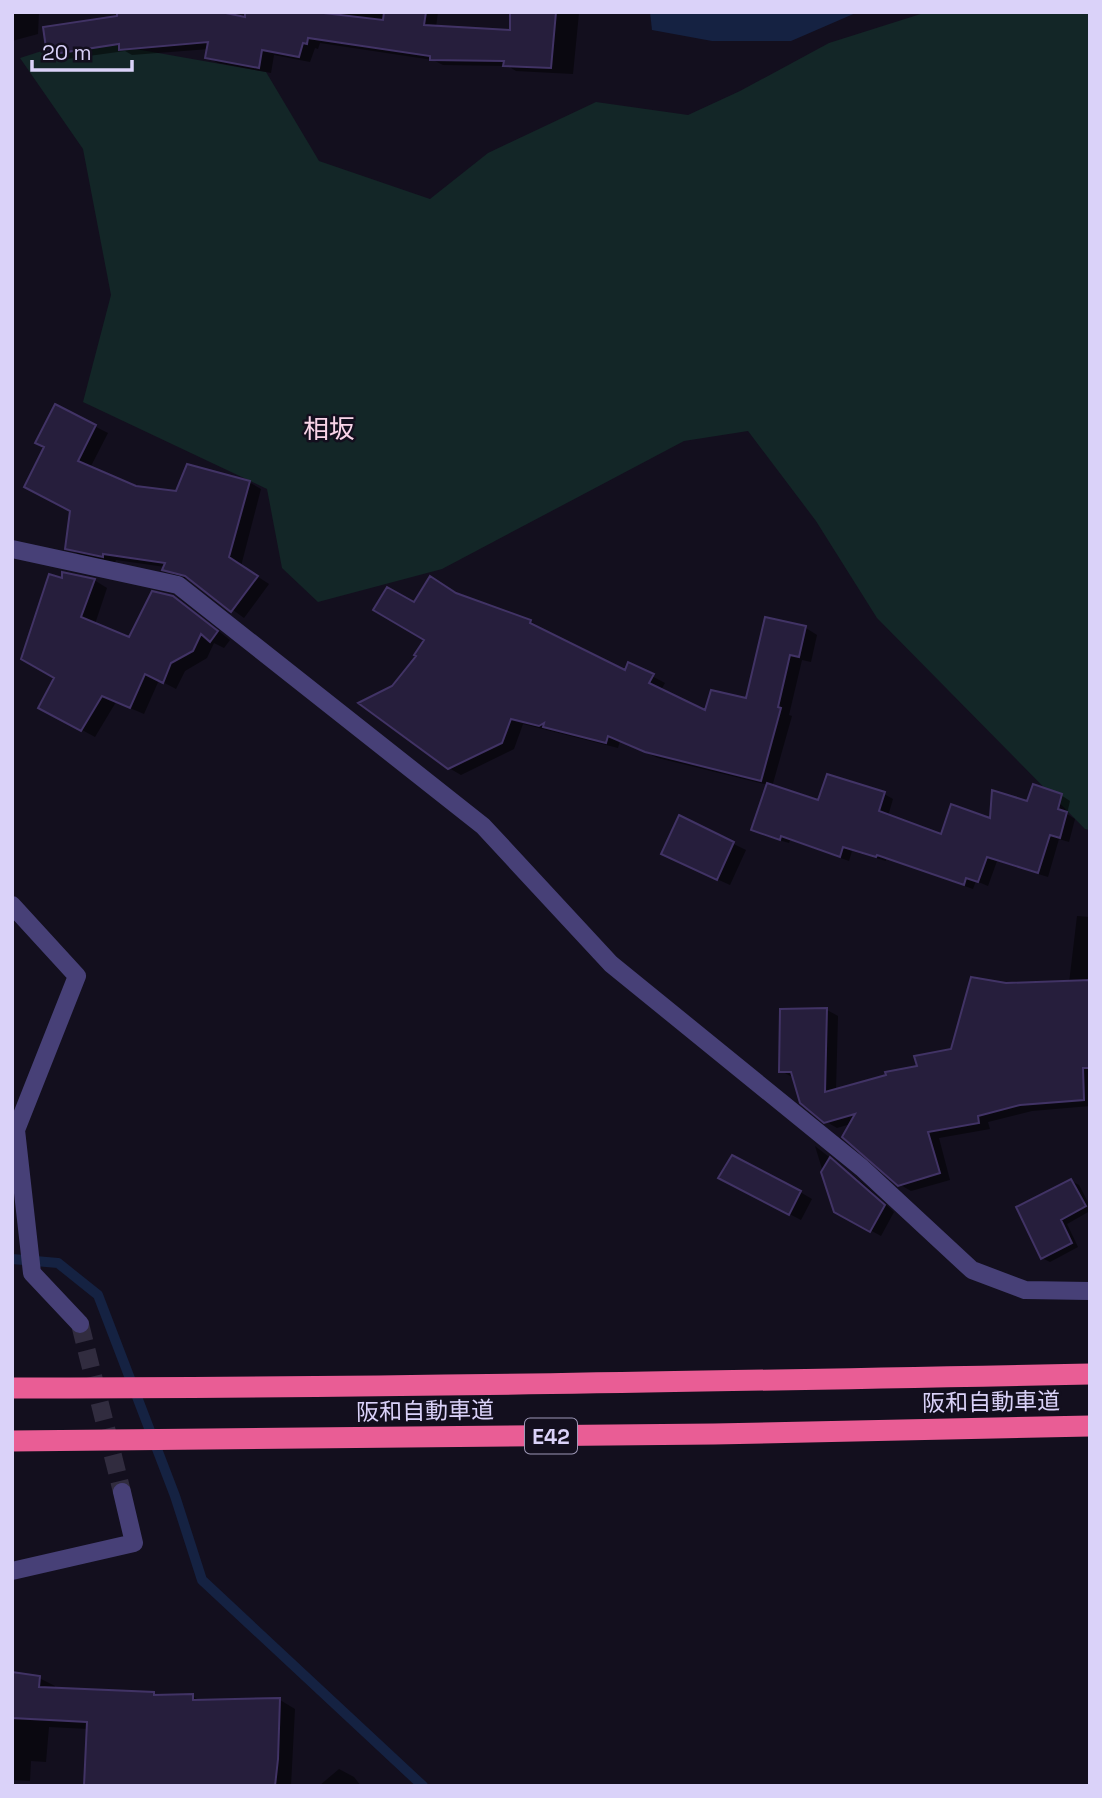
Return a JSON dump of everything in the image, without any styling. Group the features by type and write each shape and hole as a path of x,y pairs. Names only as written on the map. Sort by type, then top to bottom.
{"highway":[{"name":"阪和自動車道","path":"12,1388 205,1388 1090,1374"},
{"name":"阪和自動車道","path":"12,1441 714,1434 1090,1426"}],"street":[{"path":"12,549 178,585 483,826 611,964 862,1168 972,1270 1025,1290 1090,1291"},
{"path":"12,905 78,976 16,1130 32,1273 80,1324"},
{"path":"12,1571 134,1543 122,1492"}],"green space":[{"path":"927,12 1090,12 1090,830 1085,829 877,618 816,521 748,431 684,441 442,569 318,602 282,568 267,489 83,402 111,295 83,149 20,58 79,39 266,72 319,161 430,199 488,153 596,102 688,115 740,91 829,43"}],"water":[{"path":"650,12 858,12 791,41 712,41 652,30"}],"building":[{"path":"117,12 221,12 245,17 245,12 315,12 383,20 384,12 426,12 424,25 510,30 510,12 556,12 551,68 503,66 504,61 430,60 430,56 308,38 307,44 303,43 299,57 262,50 259,68 205,58 208,42 119,50 119,44 47,55 43,27 117,16"},
{"path":"55,404 96,425 78,461 136,486 176,491 187,464 250,481 229,557 258,576 231,612 185,576 162,570 165,563 103,554 103,557 65,549 70,511 24,487 44,447 35,443"},
{"path":"62,572 95,579 81,617 129,637 152,591 173,596 218,631 210,642 201,634 193,651 171,663 163,683 145,674 130,708 102,696 81,731 38,708 54,678 21,659 49,574 62,578"},
{"path":"430,576 456,593 531,620 530,623 625,670 628,662 654,674 649,683 705,710 711,690 746,698 765,617 806,626 799,657 790,655 778,707 781,708 761,781 645,752 608,736 606,743 543,727 544,723 539,726 511,719 502,743 448,769 358,703 392,686 416,656 414,655 424,640 373,610 387,587 414,602"},
{"path":"827,774 885,792 879,811 941,834 951,804 990,818 992,790 1027,801 1033,784 1062,794 1058,809 1067,812 1060,838 1050,835 1038,873 987,857 978,882 966,878 964,885 877,855 876,857 843,847 840,857 781,836 780,840 751,830 767,783 818,800"},
{"path":"679,815 734,842 717,880 661,854"},
{"path":"971,977 1006,983 1090,980 1090,1068 1083,1068 1084,1100 1020,1105 978,1116 979,1123 928,1132 940,1173 898,1186 842,1137 855,1114 824,1123 800,1103 791,1072 779,1072 780,1009 827,1008 825,1092 886,1075 885,1072 917,1066 914,1056 951,1049"},
{"path":"732,1155 801,1191 789,1215 718,1178"},
{"path":"830,1157 885,1205 870,1232 834,1212 821,1172"},
{"path":"1071,1179 1086,1206 1061,1220 1072,1243 1041,1259 1016,1207"},
{"path":"12,1672 40,1676 39,1687 154,1692 154,1695 193,1694 193,1700 280,1698 275,1786 84,1786 87,1722 12,1718"}],"waterway":[{"path":"12,1259 58,1263 98,1295 175,1496 202,1580 423,1786"}],"tunnel":[{"path":"80,1324 122,1492"}],"district":[{"name":"相坂","path":"329,429"}]}
